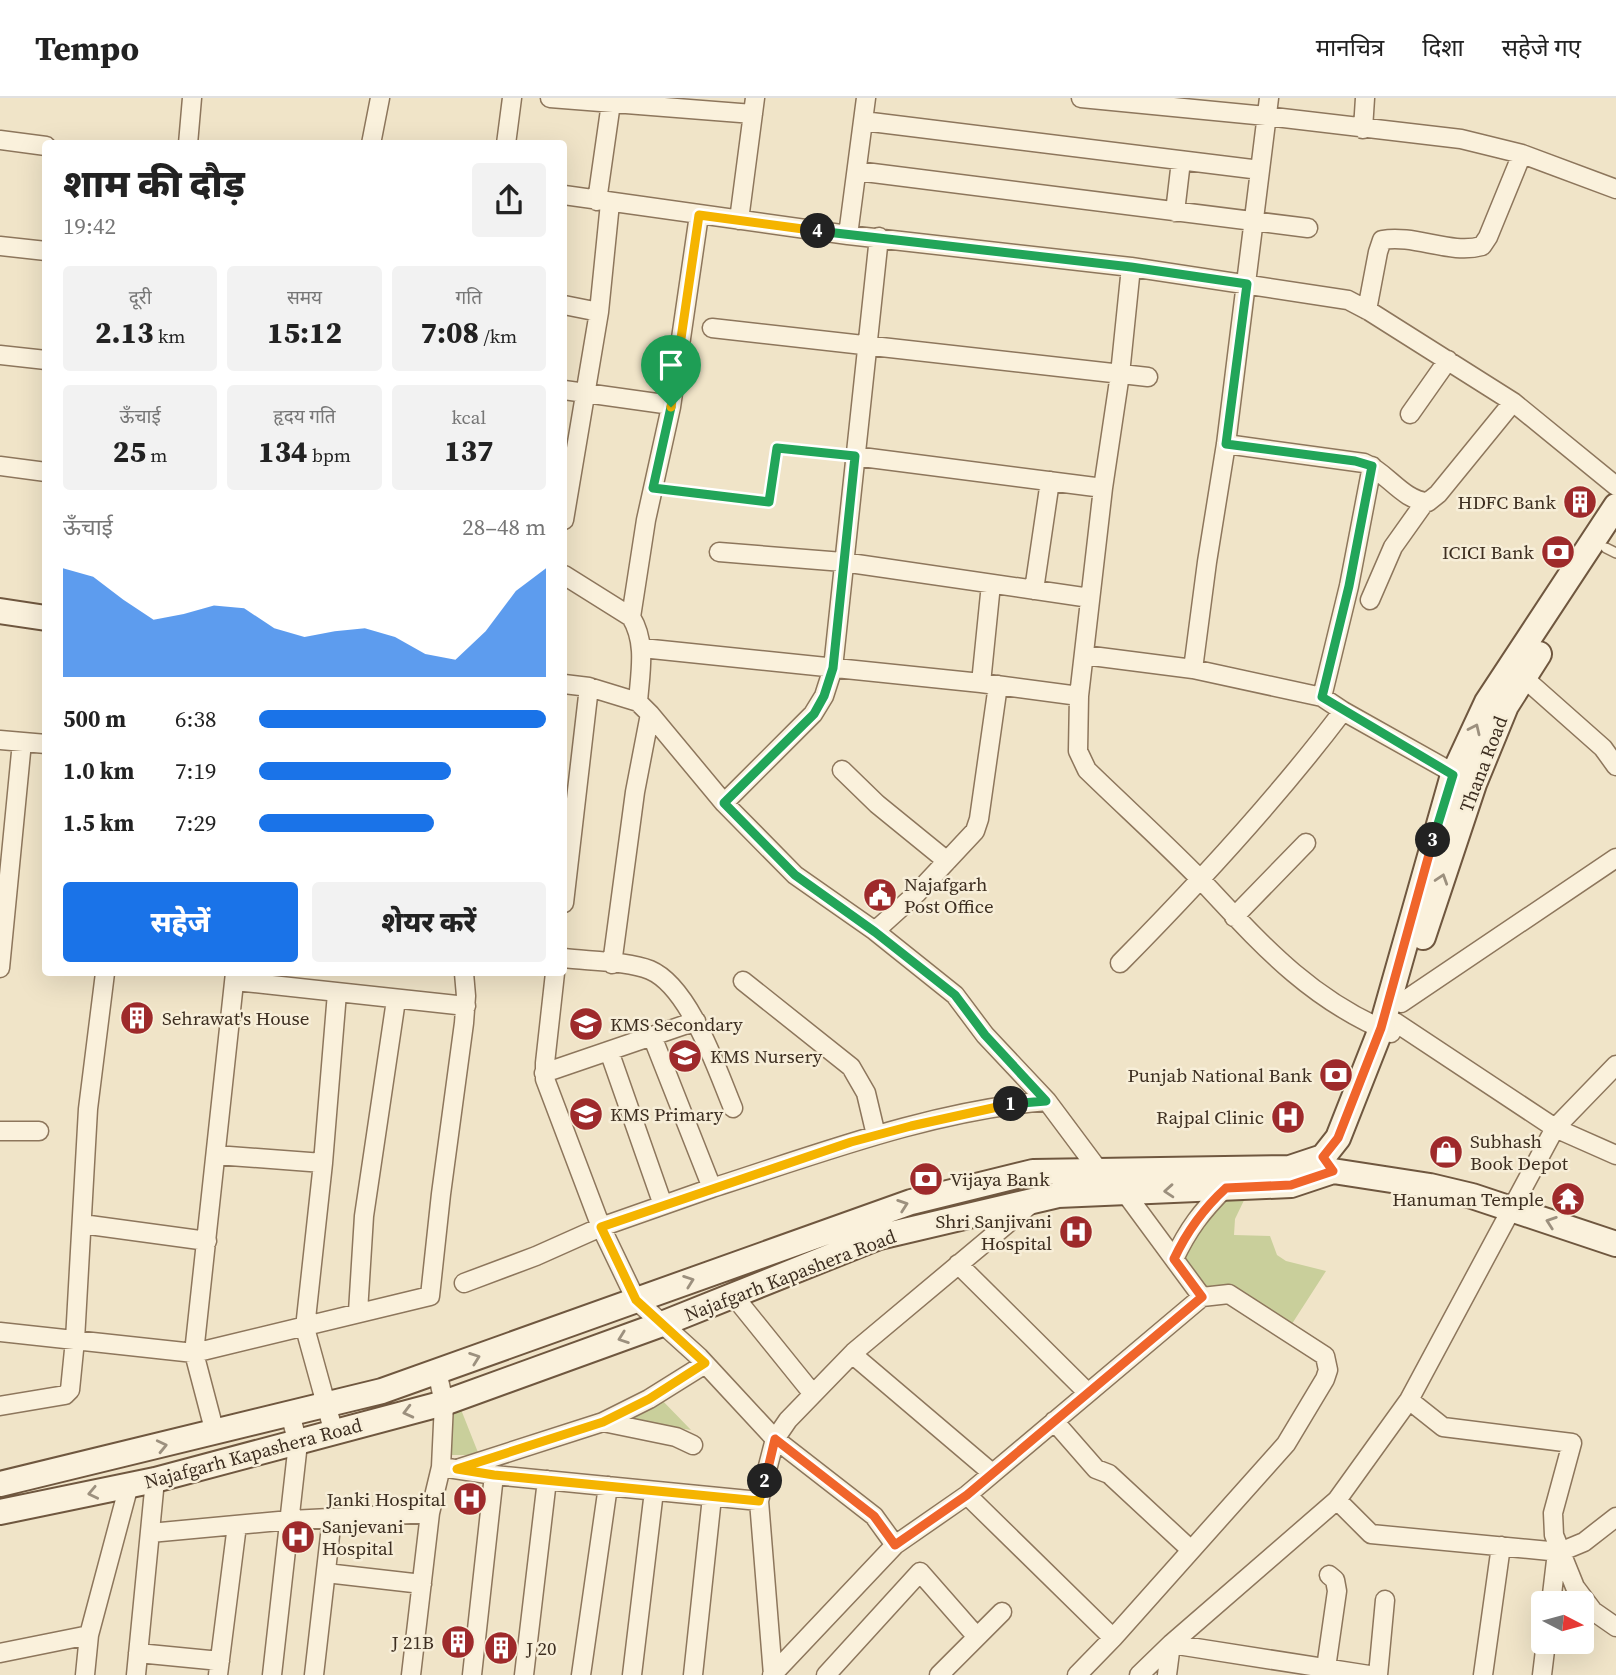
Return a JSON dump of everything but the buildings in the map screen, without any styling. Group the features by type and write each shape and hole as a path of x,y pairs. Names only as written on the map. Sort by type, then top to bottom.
{"main road":[{"path":"1464,779 1487,702 1616,506"},
{"name":"Thana Road","path":"1328,1164 1353,1145 1464,779 1506,706 1613,544"},
{"path":"0,611 42,617"},
{"path":"1328,1164 1472,1196 1616,1244"},
{"name":"Najafgarh Kapashera Road","path":"0,1484 383,1391 911,1202 1033,1172 1290,1168 1328,1164"},
{"name":"Najafgarh Kapashera Road","path":"0,1512 155,1480 444,1403 662,1324 878,1237 1058,1195 1291,1185 1328,1164"}],"street":[{"path":"188,140 192,98"},
{"path":"372,140 380,98"},
{"path":"507,140 512,98"},
{"path":"550,98 611,103 754,106 740,220"},
{"path":"848,235 866,98"},
{"path":"1082,98 1268,107 1363,129 1461,139 1522,154 1616,189"},
{"path":"1363,129 1365,98"},
{"path":"567,503 599,312 611,103"},
{"path":"1193,669 1226,444 1268,107"},
{"path":"863,121 1260,170"},
{"path":"0,140 42,145"},
{"path":"1367,310 1382,240 1398,239 1466,248 1482,246 1522,154"},
{"path":"1175,212 1181,161"},
{"path":"857,171 1308,228"},
{"path":"567,196 848,235 1131,267 1348,300 1513,401 1616,486"},
{"path":"631,617 653,488 671,405 699,215"},
{"path":"724,803 814,714 824,696 833,668 878,237"},
{"path":"0,246 42,251"},
{"path":"1131,267 1079,696 1080,760 1278,961 1306,983 1359,1018 1392,1022 1555,1128 1616,1155"},
{"path":"567,306 599,312"},
{"path":"712,328 1148,377"},
{"path":"0,355 42,360"},
{"path":"1410,414 1448,360"},
{"path":"567,391 671,405"},
{"path":"1226,444 1355,461 1372,466 1414,499 1429,502 1513,401"},
{"path":"855,456 1103,488"},
{"path":"0,466 42,471"},
{"path":"1322,697 1349,586 1372,466"},
{"path":"1034,590 1050,481"},
{"path":"1370,600 1393,547 1425,502"},
{"path":"719,552 843,562 1090,598"},
{"path":"567,577 631,617 638,628 642,648 644,708 612,964"},
{"path":"875,932 968,841 979,819 989,684 991,584"},
{"path":"642,648 989,684 1079,696"},
{"path":"1084,655 1193,669 1322,697 1464,779"},
{"path":"1524,678 1603,748 1616,766"},
{"path":"567,684 589,687 644,708 724,803 795,875 875,932 955,995 985,1035 1046,1101 1100,1172"},
{"path":"567,877 589,687"},
{"path":"1120,963 1201,881 1290,782 1343,711"},
{"path":"0,740 42,744"},
{"path":"0,968 22,742"},
{"path":"842,770 877,804 947,861"},
{"path":"1234,917 1306,842"},
{"path":"1392,1022 1616,858"},
{"path":"567,958 649,970 659,976 696,1021 733,1108"},
{"path":"0,1406 69,1393 75,1340 88,1109 105,976"},
{"path":"0,1332 194,1353 305,1328 430,1295 440,1194 466,1006 464,976"},
{"path":"555,976 544,1073 601,1227 636,1300 705,1363 775,1439 874,1516 895,1545"},
{"path":"215,1433 194,1353 235,977 337,993 466,1006"},
{"path":"743,981 851,1067 866,1093 876,1135"},
{"path":"334,1433 305,1328 323,1163 337,993"},
{"path":"358,1312 364,1216 396,1000"},
{"path":"544,1073 696,1021"},
{"path":"652,1036 712,1188"},
{"path":"609,1051 663,1205"},
{"path":"1139,1675 1337,1500 1409,1400 1555,1128 1616,1065"},
{"path":"464,1283 536,1256 601,1227 876,1135 1009,1105 1046,1101"},
{"path":"0,1132 39,1131"},
{"path":"216,1155 323,1163"},
{"path":"1174,1259 1201,1212 1226,1188"},
{"path":"1126,1194 1202,1297"},
{"path":"773,1675 759,1501 775,1439 788,1420 852,1354 1035,1200"},
{"path":"82,1224 206,1241"},
{"path":"958,1264 1087,1393"},
{"path":"773,1675 895,1545 967,1495 1202,1297 1221,1294 1235,1297 1325,1356 1328,1370 1325,1379 1286,1444 1077,1675"},
{"path":"733,1295 813,1394"},
{"path":"852,1354 992,1474"},
{"path":"449,1468 603,1422 649,1399 705,1363"},
{"path":"411,1675 430,1513 449,1468 444,1403 437,1371"},
{"path":"1409,1400 1443,1427 1572,1443 1552,1513 1558,1552 1575,1587 1593,1611 1616,1627"},
{"path":"272,1675 298,1443 290,1414"},
{"path":"1054,1421 1096,1469 1109,1474 1191,1550"},
{"path":"603,1422 676,1437 693,1445"},
{"path":"449,1468 494,1475 759,1501"},
{"path":"472,1675 494,1475"},
{"path":"136,1675 155,1480"},
{"path":"524,1675 547,1480"},
{"path":"85,1675 89,1635 130,1485"},
{"path":"581,1675 608,1486"},
{"path":"632,1675 654,1491"},
{"path":"967,1495 1113,1638"},
{"path":"693,1675 712,1497"},
{"path":"1337,1500 1371,1534 1558,1552 1584,1542 1616,1517"},
{"path":"150,1533 290,1520 430,1513"},
{"path":"314,1675 332,1518"},
{"path":"138,1653 219,1668 237,1525"},
{"path":"1483,1675 1501,1546"},
{"path":"1553,1591 1558,1552"},
{"path":"834,1672 920,1572 977,1637"},
{"path":"326,1573 422,1584"},
{"path":"1325,1672 1337,1591 1335,1580 1329,1575"},
{"path":"1378,1675 1385,1600"},
{"path":"939,1675 1002,1612"},
{"path":"0,1653 89,1635"},
{"path":"1171,1644 1325,1672 1369,1675"},
{"path":"1167,1675 1171,1644"},
{"path":"1542,1675 1545,1654"}],"lane":[{"path":"653,488 769,502 777,448 855,456"}],"green space":[{"path":"1221,1192 1248,1192 1235,1219 1234,1235 1270,1236 1277,1255 1286,1261 1326,1271 1288,1330 1230,1292 1203,1296 1176,1259"},
{"path":"658,1396 691,1430 613,1418"},
{"path":"460,1407 479,1455 445,1455 445,1413"}],"place":[{"name":"HDFC Bank","path":"1580,502"},
{"name":"ICICI Bank","path":"1558,552"},
{"name":"Najafgarh Post Office","path":"880,895"},
{"name":"Sehrawat's House","path":"137,1018"},
{"name":"KMS Secondary","path":"586,1024"},
{"name":"KMS Nursery","path":"685,1056"},
{"name":"Punjab National Bank","path":"1336,1075"},
{"name":"KMS Primary","path":"586,1114"},
{"name":"Rajpal Clinic","path":"1288,1117"},
{"name":"Subhash Book Depot","path":"1446,1152"},
{"name":"Vijaya Bank","path":"926,1179"},
{"name":"Hanuman Temple","path":"1568,1199"},
{"name":"Shri Sanjivani Hospital","path":"1076,1232"},
{"name":"Janki Hospital","path":"470,1499"},
{"name":"Sanjevani Hospital","path":"298,1537"},
{"name":"J 21B","path":"458,1642"},
{"name":"J 20","path":"501,1648"}],"route":[{"path":"699,215 1131,267 1247,284 1226,444 1355,461 1372,466 1349,586 1322,697 1453,775 1381,1028 1338,1138 1323,1157 1333,1171 1291,1185 1226,1188 1201,1212 1174,1259 1202,1297 967,1495 895,1545 874,1516 775,1439 759,1501 457,1469 603,1422 649,1399 705,1363 636,1300 601,1227 851,1142 1009,1105 1046,1101 985,1035 955,995 875,932 795,875 724,803 814,714 824,696 833,668 855,456 777,448 769,502 653,488 671,407 699,215"}]}
